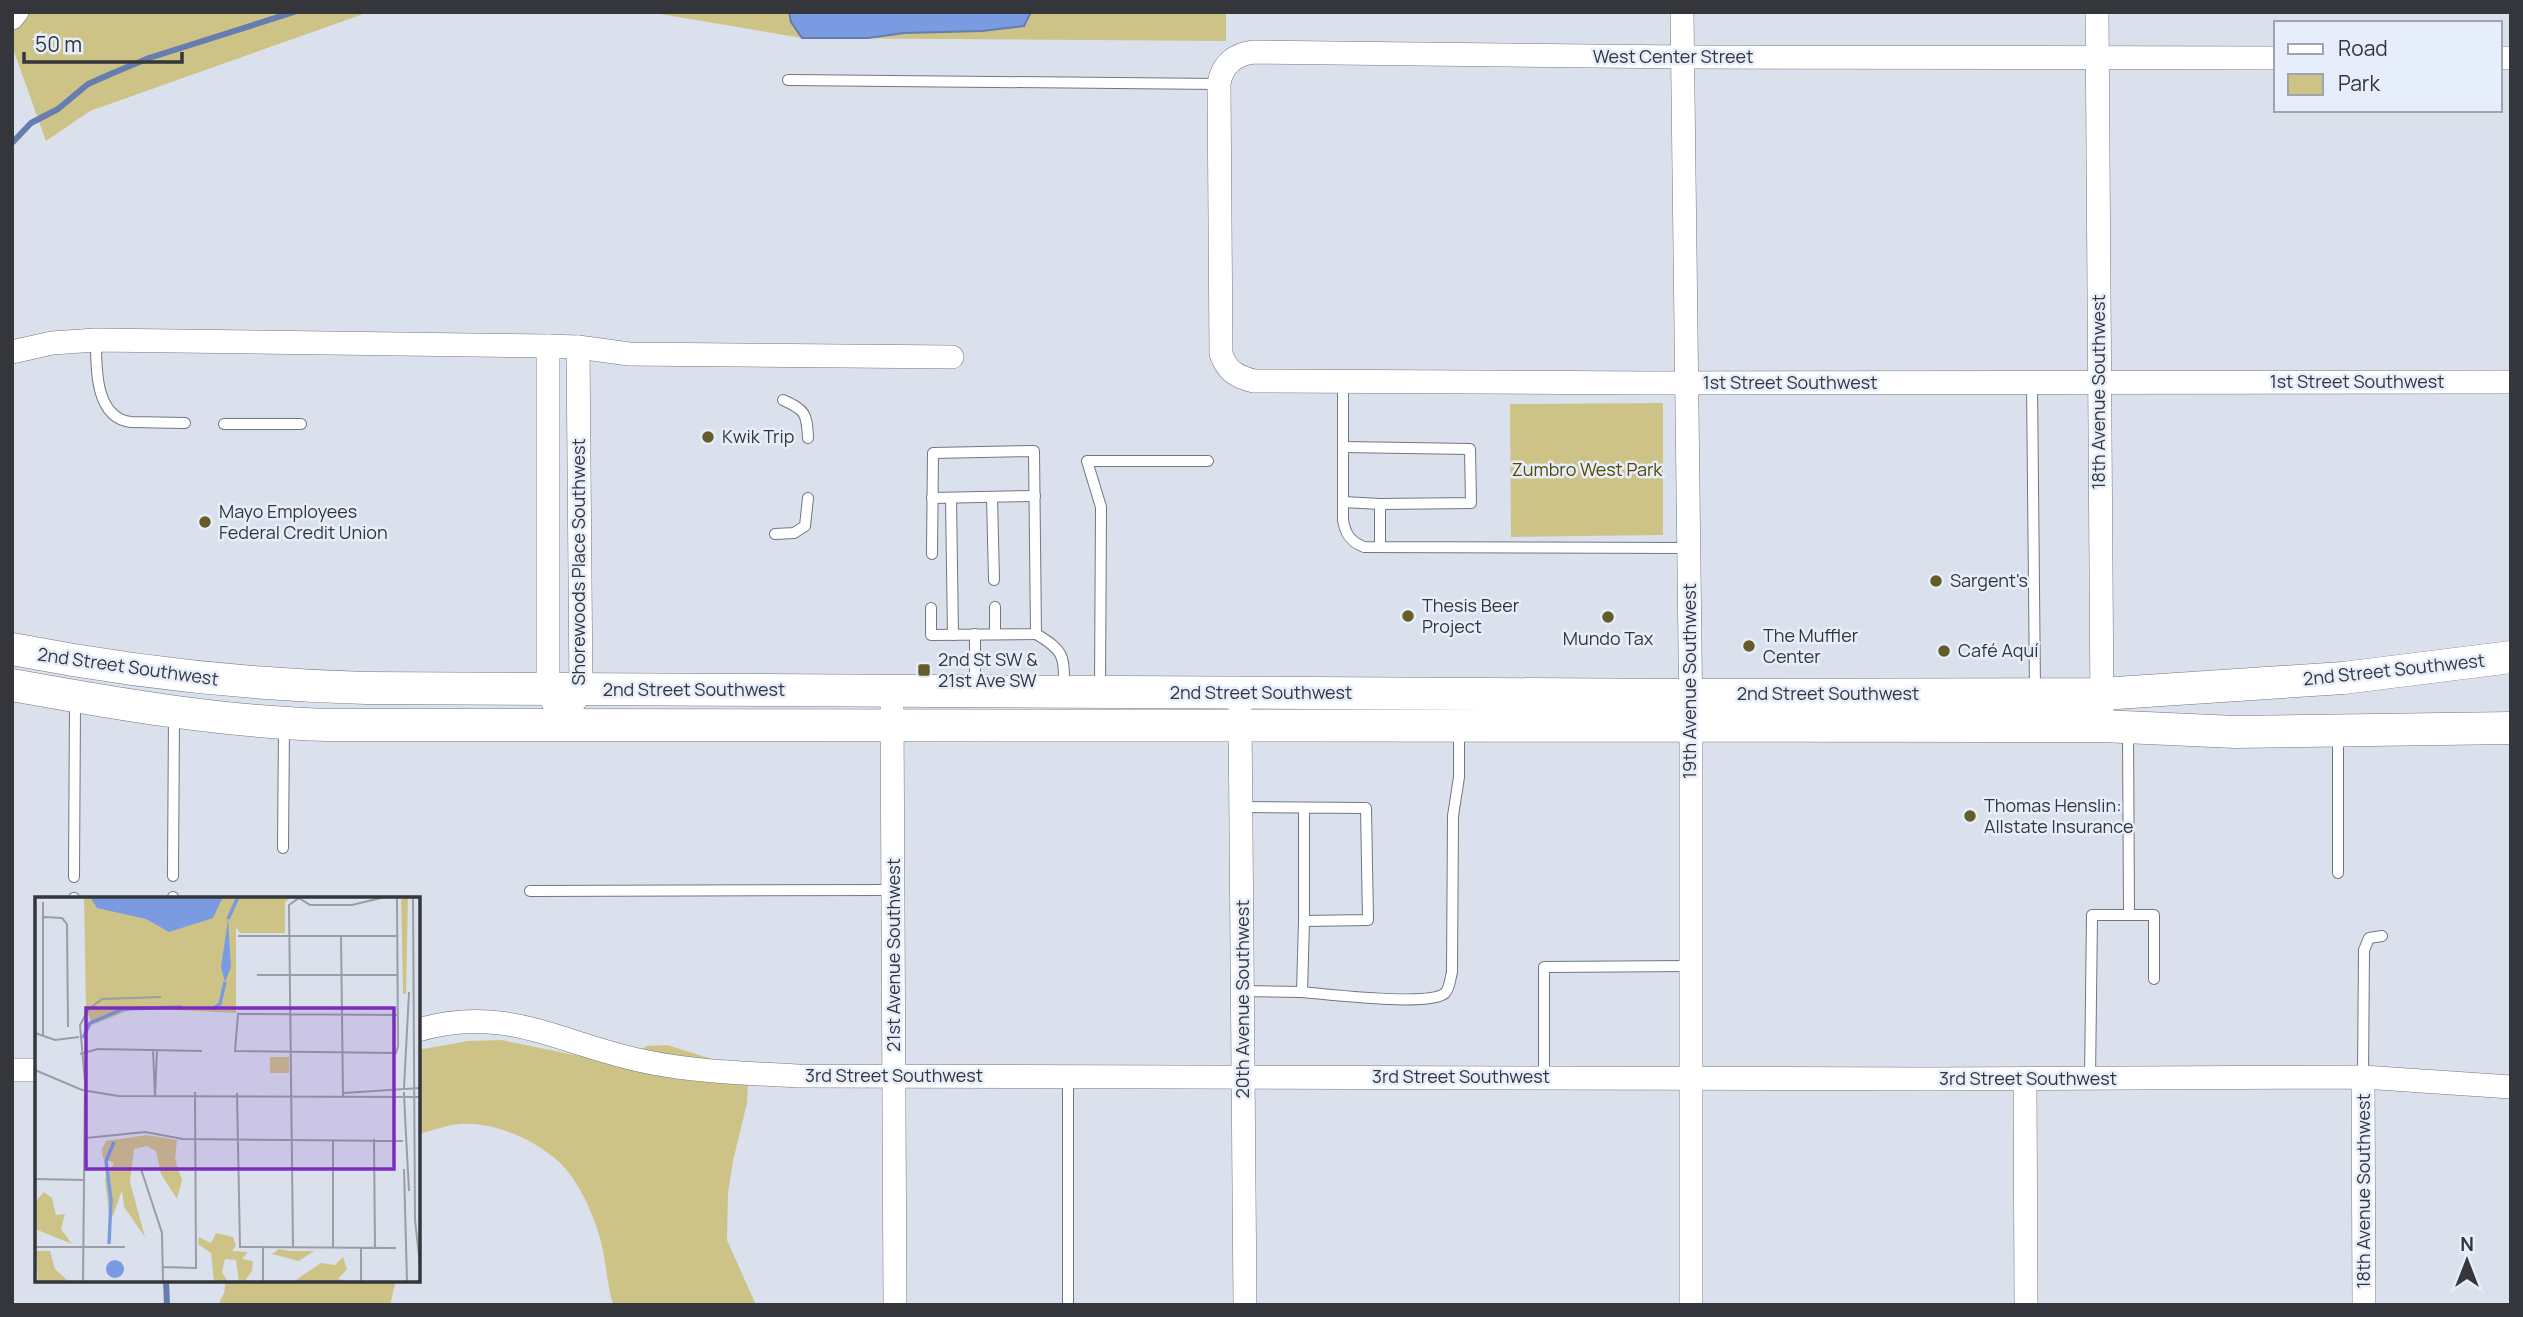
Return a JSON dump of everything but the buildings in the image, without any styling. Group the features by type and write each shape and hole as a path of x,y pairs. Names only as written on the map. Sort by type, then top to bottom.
{"main road":[{"name":"2nd Street Southwest","path":"12,649 107,667 221,681 303,686 548,690 1240,693 1691,727 2115,727 2235,732 2511,728"},
{"name":"2nd Street Southwest","path":"12,685 174,712 284,723 1241,727 1458,709 1691,695 2101,694 2343,678 2511,657"}],"street":[{"path":"12,18 17,12"},
{"name":"19th Avenue Southwest","path":"1682,12 1691,695 1691,1305"},
{"name":"18th Avenue Southwest","path":"2097,12 2101,694 2115,727"},
{"name":"West Center Street","path":"1219,84 1227,64 1241,55 1254,52 1683,57 2274,58"},
{"name":"1st Street Southwest","path":"1219,84 1220,343 1227,368 1235,375 1254,381 2511,382"},
{"path":"12,352 52,343 96,340 548,346 629,354 952,357"},
{"name":"Shorewoods Place Southwest","path":"548,346 580,690 563,726"},
{"name":"Shorewoods Place Southwest","path":"563,726 548,690 579,347"},
{"name":"21st Avenue Southwest","path":"892,690 895,1305"},
{"name":"20th Avenue Southwest","path":"1240,693 1245,1305"},
{"name":"3rd Street Southwest","path":"420,1030 458,1021 497,1021 547,1032 622,1057 694,1069 798,1076 2025,1079 2363,1077 2511,1087"},
{"path":"12,1070 35,1070"},
{"name":"18th Avenue Southwest","path":"2363,1077 2364,1305"},
{"path":"2025,1079 2026,1305"}],"lane":[{"path":"789,80 1219,84"},
{"path":"96,340 98,382 113,415 131,422 185,423"},
{"path":"1343,382 1344,529 1356,544 1364,547 1689,548"},
{"path":"2032,382 2035,693"},
{"path":"783,400 800,408 804,413 808,438"},
{"path":"223,424 302,425"},
{"path":"1343,447 1470,449 1471,503 1343,502"},
{"path":"932,554 933,453 1034,451 1036,634"},
{"path":"1099,692 1101,507 1087,461 1208,461"},
{"path":"932,498 1035,496"},
{"path":"992,497 994,580"},
{"path":"775,534 794,533 805,527 808,498"},
{"path":"951,498 953,635"},
{"path":"1380,504 1380,547"},
{"path":"995,607 995,634"},
{"path":"931,608 931,635 1036,634 1055,645 1064,661 1064,692"},
{"path":"975,634 975,690"},
{"path":"74,877 75,697"},
{"path":"1242,991 1429,999 1443,996 1448,990 1452,972 1452,816 1459,777 1458,709"},
{"path":"173,876 174,712"},
{"path":"282,848 284,723"},
{"path":"2115,727 2129,915"},
{"path":"2338,731 2338,873"},
{"path":"1241,807 1366,808 1368,919 1304,920"},
{"path":"1302,992 1304,808"},
{"path":"530,891 893,890"},
{"path":"2090,1079 2092,915 2154,915 2154,979"},
{"path":"2363,1077 2364,950 2369,938 2382,936"},
{"path":"1544,1077 1544,967 1690,967"},
{"path":"1068,1076 1068,1305"}],"green space":[{"path":"12,12 369,12 90,111 46,141 12,46"},
{"path":"648,12 1226,12 1226,41 802,38"},
{"name":"Zumbro West Park","path":"1663,403 1663,535 1511,537 1510,404"},
{"path":"501,1040 614,1063 647,1046 667,1045 734,1066 748,1084 747,1103 728,1193 727,1240 756,1305 613,1305 595,1222 577,1185 559,1162 526,1139 486,1126 460,1124 420,1134 420,1050 468,1041"},
{"path":"226,1282 396,1282 390,1305 218,1305"}],"water":[{"path":"789,12 1031,12 1024,26 982,31 904,33 868,38 802,38 791,22"}],"waterway":[{"path":"12,143 31,123 58,109 88,84 149,58 294,12"},
{"path":"166,1282 167,1305"}],"place":[{"name":"Kwik Trip","path":"708,437"},
{"name":"Mayo Employees Federal Credit Union","path":"205,522"},
{"name":"Sargent's","path":"1936,581"},
{"name":"Thesis Beer Project","path":"1408,616"},
{"name":"Mundo Tax","path":"1608,617"},
{"name":"The Muffler Center","path":"1749,646"},
{"name":"Café Aquí","path":"1944,651"},
{"name":"2nd St SW & 21st Ave SW","path":"924,670"},
{"name":"Thomas Henslin: Allstate Insurance","path":"1970,816"}]}
